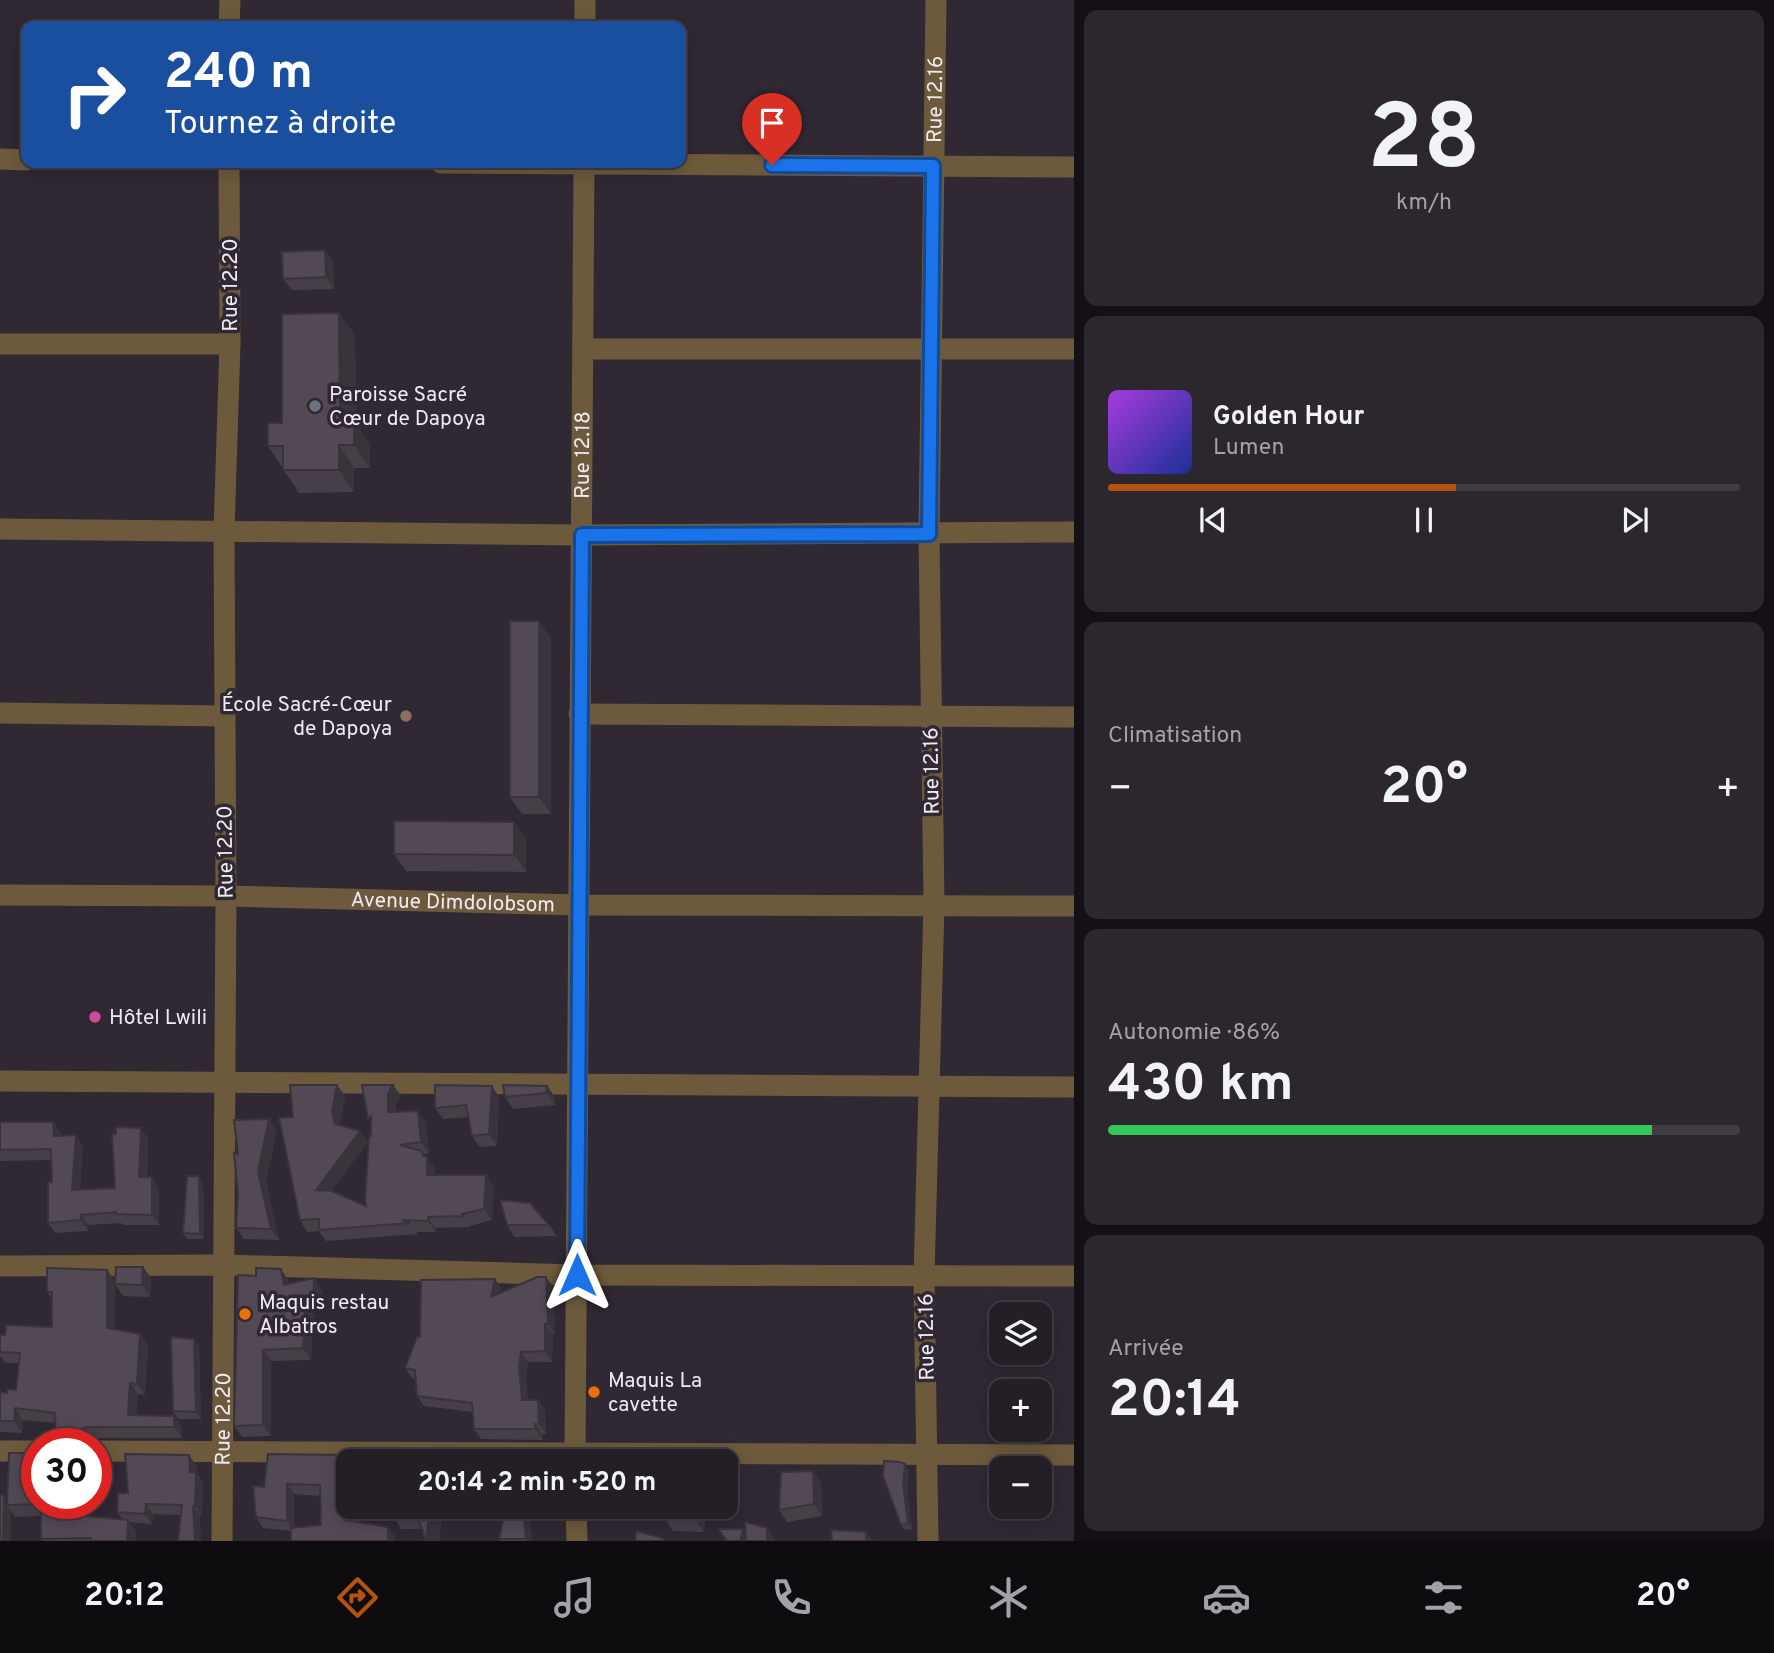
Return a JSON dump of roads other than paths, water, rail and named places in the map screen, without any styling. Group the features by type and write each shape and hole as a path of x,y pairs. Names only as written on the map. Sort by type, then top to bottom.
{"street":[{"path":"229,21 230,0"},
{"path":"585,0 585,21"},
{"name":"Rue 12.16","path":"928,1541 925,1276 934,904 929,534 936,0"},
{"path":"0,159 21,160"},
{"path":"686,164 1074,167"},
{"name":"Rue 12.20","path":"222,1541 226,896 224,531 230,344 229,168"},
{"name":"Rue 12.18","path":"575,1449 584,168"},
{"path":"0,344 230,344"},
{"path":"583,348 1074,349"},
{"path":"0,529 582,535 1074,532"},
{"path":"0,713 224,716"},
{"path":"579,714 1074,717"},
{"name":"Avenue Dimdolobsom","path":"0,895 226,896 579,905 1074,906"},
{"path":"0,1081 1074,1087"},
{"path":"0,1266 225,1265 577,1275 1074,1276"},
{"path":"0,1451 21,1451"},
{"path":"112,1451 336,1453"},
{"path":"738,1455 1074,1455"},
{"path":"576,1519 577,1541"}],"place":[{"name":"Paroisse Sacré Cœur de Dapoya","path":"315,406"},
{"name":"École Sacré-Cœur de Dapoya","path":"406,716"},
{"name":"Hôtel Lwili","path":"95,1017"},
{"name":"Maquis restau Albatros","path":"245,1314"},
{"name":"Maquis La cavette","path":"594,1392"}]}
